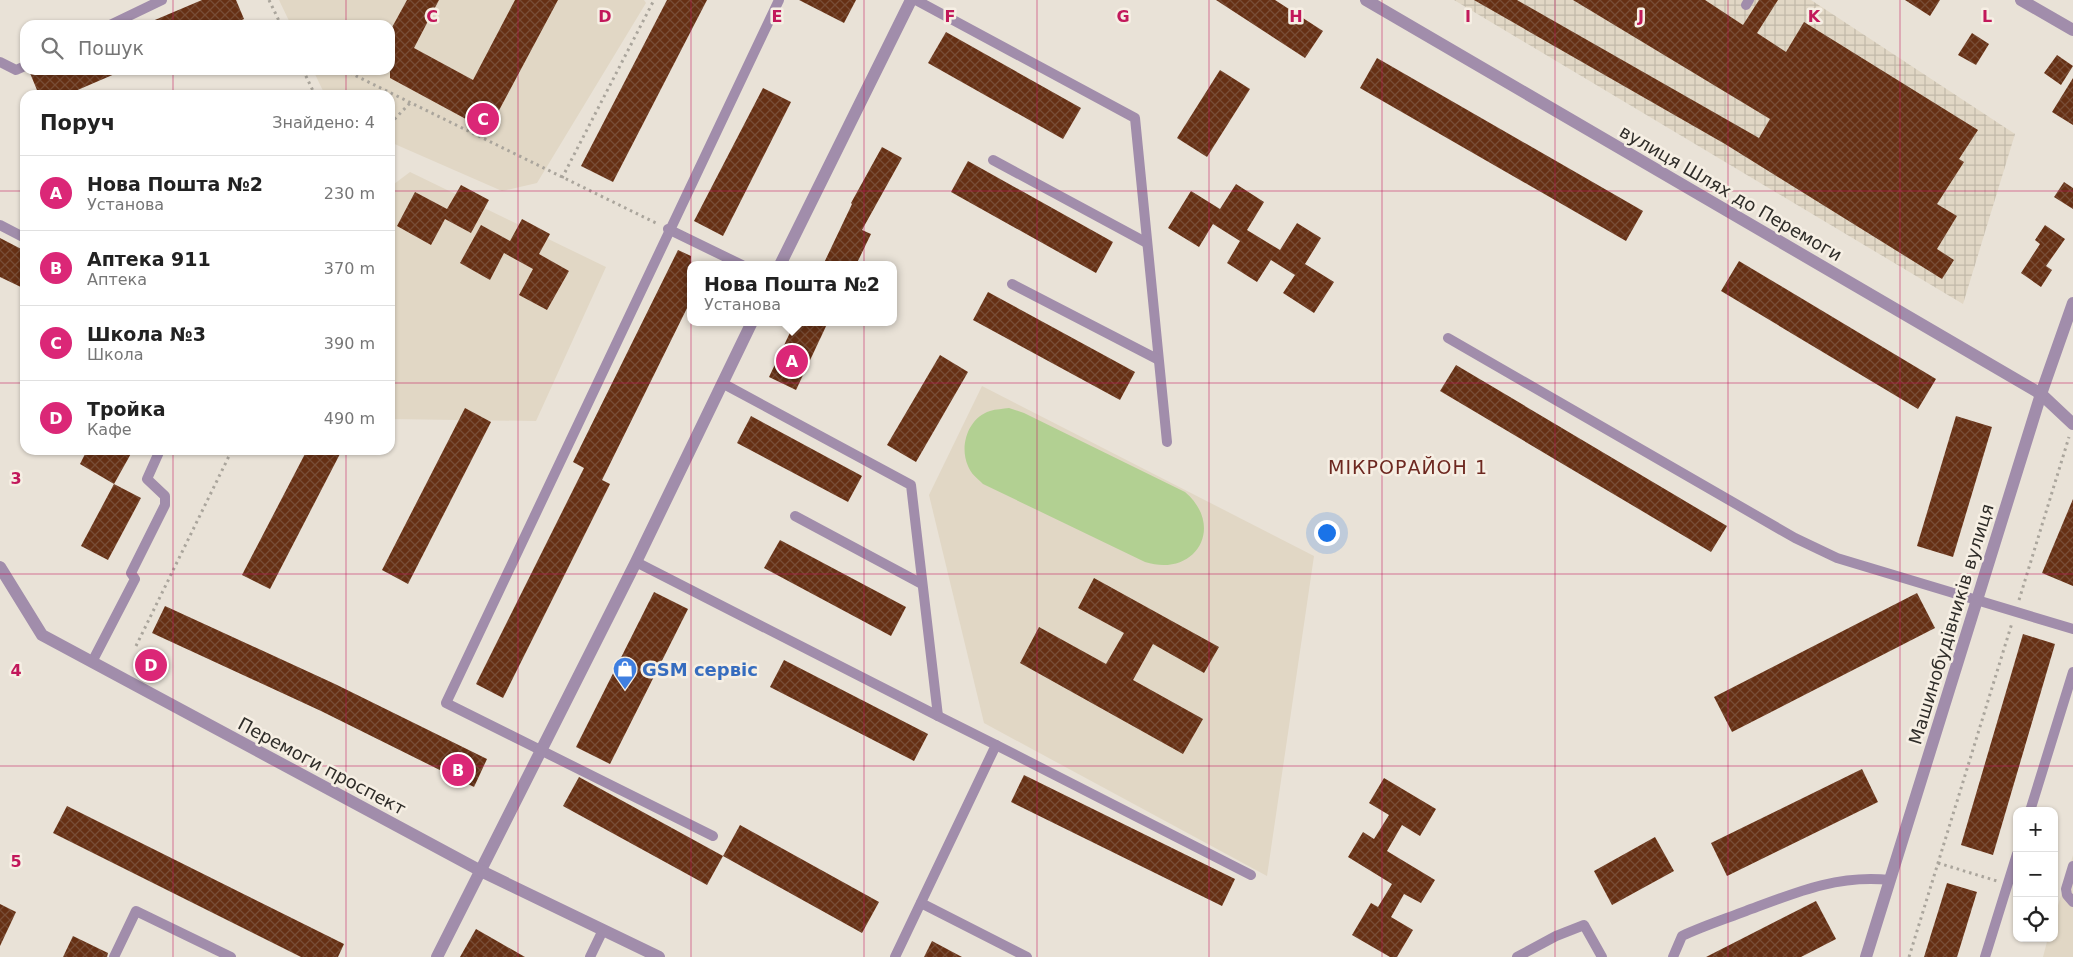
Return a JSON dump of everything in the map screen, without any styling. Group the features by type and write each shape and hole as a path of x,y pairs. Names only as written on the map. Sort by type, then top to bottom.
{"street":[{"path":"782,261 911,0"},
{"name":"вулиця Шлях до Перемоги","path":"1366,0 2041,394 2073,423"},
{"path":"2021,0 2073,30"},
{"name":"Машинобудівників вулиця","path":"1866,957 2041,394 2073,303"},
{"path":"437,957 636,562 750,326"},
{"name":"Перемоги проспект","path":"0,567 42,635 481,871 659,957"}],"lane":[{"path":"120,20 162,0"},
{"path":"713,836 542,749 446,703 668,229 779,0"},
{"path":"916,0 1135,118 1167,442"},
{"path":"0,62 16,70 20,68"},
{"path":"993,160 1148,243"},
{"path":"0,225 20,235"},
{"path":"668,229 734,261"},
{"path":"1012,284 1158,359"},
{"path":"1448,338 1795,538 1837,558 2073,629"},
{"path":"722,383 911,485 938,716"},
{"path":"92,662 135,579 131,573 165,505 165,496 147,479 158,455"},
{"path":"795,516 922,584"},
{"path":"636,562 1250,875"},
{"path":"2031,807 2071,686 2073,672"},
{"path":"895,957 996,745"},
{"path":"2073,866 2066,888 2067,896 2073,902"},
{"path":"1985,957 2013,867"},
{"path":"1673,957 1682,936 1807,888 1839,880 1858,878 1890,880"},
{"path":"920,903 1026,957"},
{"path":"114,957 136,911 231,957"},
{"path":"1518,957 1556,936 1584,925 1602,957"},
{"path":"590,957 603,930"}],"path":[{"path":"269,0 279,20"},
{"path":"562,178 654,0"},
{"path":"305,75 312,90"},
{"path":"354,75 384,90"},
{"path":"395,96 668,229"},
{"path":"395,119 410,103"},
{"path":"2017,605 2073,423"},
{"path":"136,646 230,455"},
{"path":"1909,957 2014,614"},
{"path":"1938,863 1999,882"}],"shaded area":[{"path":"279,0 644,0 646,3 537,183 502,191 395,144 395,90 323,90 315,75 395,75 395,20 289,20"},
{"path":"1454,0 1811,0 2015,134 1963,304"},
{"path":"410,172 606,267 536,421 395,419 395,183"},
{"path":"982,386 1314,556 1267,876 984,723 929,495"},
{"path":"2073,855 2073,957 2043,957 2047,942 2058,942 2058,906"}],"green space":[{"path":"1009,408 1024,413 1185,492 1197,506 1203,520 1204,534 1199,546 1190,556 1178,563 1163,565 1145,562 983,484 974,476 965,458 967,434 971,426 982,415 992,410"}],"building":[{"path":"202,0 236,0 244,19 242,20 155,20"},
{"path":"407,0 439,0 414,48 473,80 515,0 558,0 488,131 390,78 390,75 395,75 395,22"},
{"path":"667,0 707,0 613,182 581,166"},
{"path":"799,0 856,0 844,23"},
{"path":"1216,0 1275,0 1323,31 1305,58"},
{"path":"1474,0 1517,0 1759,138 1770,119 1573,0 1705,0 1743,25 1759,0 1778,0 1757,33 1786,52 1804,22 1978,130 1959,159 1964,162 1937,204 1957,216 1937,249 1954,260 1942,279 1725,144"},
{"path":"1905,0 1940,0 1930,16"},
{"path":"946,32 1081,108 1063,139 928,63"},
{"path":"1972,33 1989,44 1976,65 1958,55"},
{"path":"2057,55 2073,66 2061,85 2044,73"},
{"path":"1377,58 1643,211 1626,241 1360,88"},
{"path":"1220,70 1250,89 1207,157 1177,138"},
{"path":"31,75 112,75 78,90 37,90"},
{"path":"2073,78 2073,125 2052,112"},
{"path":"763,88 791,102 723,236 694,221"},
{"path":"882,147 902,158 862,230 871,234 858,261 825,261 851,203"},
{"path":"968,161 1113,242 1096,273 951,192"},
{"path":"2064,182 2073,188 2073,209 2054,197"},
{"path":"1236,184 1264,202 1247,230 1280,250 1297,223 1321,238 1305,264 1334,282 1314,313 1283,293 1295,275 1271,260 1257,282 1227,263 1240,241 1213,224 1199,247 1168,228 1191,191 1220,209"},
{"path":"461,185 489,200 471,233 445,219 431,245 397,226 415,192 447,209"},
{"path":"522,219 550,234 539,254 569,271 547,310 519,295 533,269 504,253 490,280 460,263 481,225 510,241"},
{"path":"2045,225 2065,239 2046,266 2052,270 2041,287 2021,273 2040,244 2035,240"},
{"path":"0,238 20,248 20,287 0,277"},
{"path":"678,250 691,256 691,261 687,261 687,308 602,480 610,484 503,698 476,684 584,468 573,462"},
{"path":"1739,261 1936,379 1918,409 1721,291"},
{"path":"988,292 1135,372 1120,400 973,320"},
{"path":"793,326 826,326 796,390 769,377"},
{"path":"940,355 968,372 916,462 887,445"},
{"path":"1456,365 1727,526 1711,552 1440,391"},
{"path":"465,408 491,422 408,584 382,570"},
{"path":"751,416 862,476 848,502 737,443"},
{"path":"1956,416 1992,427 1953,557 1917,546"},
{"path":"84,455 130,455 114,484 80,464"},
{"path":"304,455 339,455 270,589 242,575"},
{"path":"114,484 141,498 108,560 81,546"},
{"path":"2073,499 2073,586 2042,573"},
{"path":"780,540 906,607 891,636 764,568"},
{"path":"1094,578 1219,647 1204,673 1153,644 1133,680 1203,719 1183,754 1020,663 1039,627 1106,664 1124,633 1078,608"},
{"path":"654,592 688,609 610,764 576,747"},
{"path":"1917,593 1935,628 1732,732 1714,697"},
{"path":"165,606 335,684 487,759 474,787 321,711 152,633"},
{"path":"2023,634 2055,644 1993,855 1961,845"},
{"path":"784,660 928,734 914,761 770,687"},
{"path":"1862,769 1878,802 1727,876 1711,843"},
{"path":"1024,775 1235,879 1222,906 1011,802"},
{"path":"579,777 723,856 707,885 563,806"},
{"path":"1384,778 1436,809 1420,836 1402,825 1387,851 1435,880 1421,903 1404,894 1391,917 1413,930 1397,957 1390,957 1352,935 1371,903 1378,907 1392,884 1348,857 1363,832 1374,839 1389,815 1369,803"},
{"path":"67,806 344,944 338,957 301,957 53,833"},
{"path":"740,825 879,902 862,933 723,856"},
{"path":"1655,837 1674,871 1612,905 1594,871"},
{"path":"1947,883 1977,892 1957,957 1924,957"},
{"path":"1816,901 1836,939 1801,957 1706,957"},
{"path":"0,904 16,912 0,946"},
{"path":"476,929 525,957 460,957"},
{"path":"73,936 108,953 107,957 63,957"},
{"path":"932,941 962,957 924,957"}],"place":[{"name":"Школа №3","path":"483,119"},
{"name":"Нова Пошта №2","path":"792,361"},
{"name":"Тройка","path":"151,665"},
{"name":"GSM сервіс","path":"625,690"},
{"name":"Аптека 911","path":"458,770"}],"district":[{"name":"МІКРОРАЙОН 1","path":"1408,467"}]}
